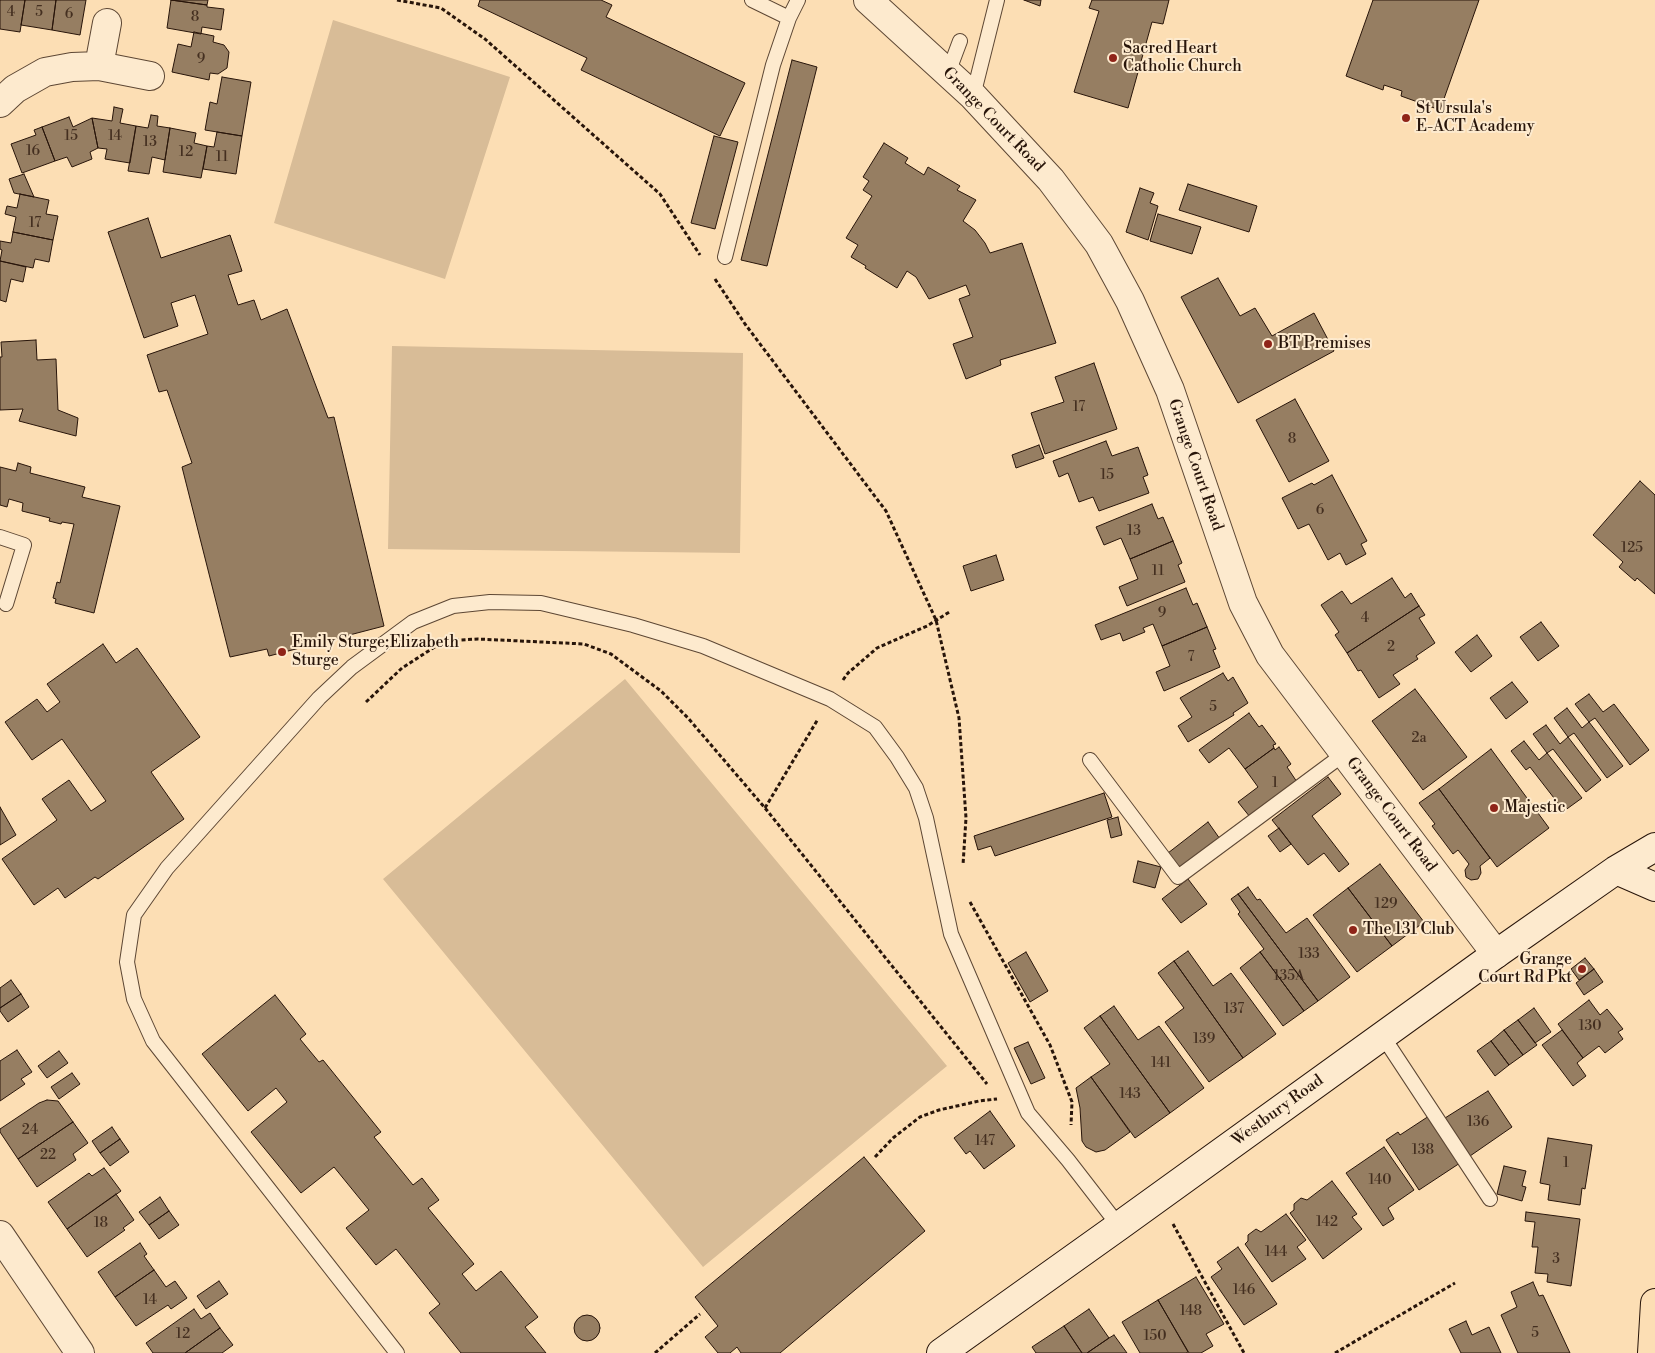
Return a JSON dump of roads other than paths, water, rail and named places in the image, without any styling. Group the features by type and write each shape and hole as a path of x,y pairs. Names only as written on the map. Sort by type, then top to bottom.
{"main road":[{"path":"1652,1353 1655,1303"}],"street":[{"name":"Grange Court Road","path":"868,0 973,96 1050,180 1099,244 1130,301 1170,390 1243,603 1270,655 1496,954"},
{"path":"100,66 106,23"},
{"path":"0,103 15,89 46,72 72,67 100,66 150,76"},
{"name":"Westbury Road","path":"941,1353 1496,954 1616,870 1655,847"},
{"path":"1616,870 1655,887"},
{"path":"0,1235 80,1353"}],"lane":[{"path":"752,0 789,18"},
{"path":"725,257 773,66 789,18 798,0"},
{"path":"973,96 997,0"},
{"path":"948,73 960,42"},
{"path":"0,537 24,545 6,604"},
{"path":"397,1353 154,1041 134,999 127,962 134,915 167,868 319,698 359,662 413,622 453,606 490,602 541,603 633,625 703,646 830,699 875,727 897,757 916,788 926,818 952,934 1028,1113 1068,1160 1119,1226"},
{"path":"1090,760 1178,877 1344,754"},
{"path":"1382,1035 1490,1199"}],"place":[{"name":"Sacred Heart Catholic Church","path":"1113,58"},
{"name":"St Ursula's E-ACT Academy","path":"1406,118"},
{"name":"BT Premises","path":"1268,344"},
{"name":"Emily Sturge;Elizabeth Sturge","path":"282,652"},
{"name":"Majestic","path":"1494,808"},
{"name":"The 131 Club","path":"1353,930"},
{"name":"Grange Court Rd Pkt","path":"1582,969"}]}
